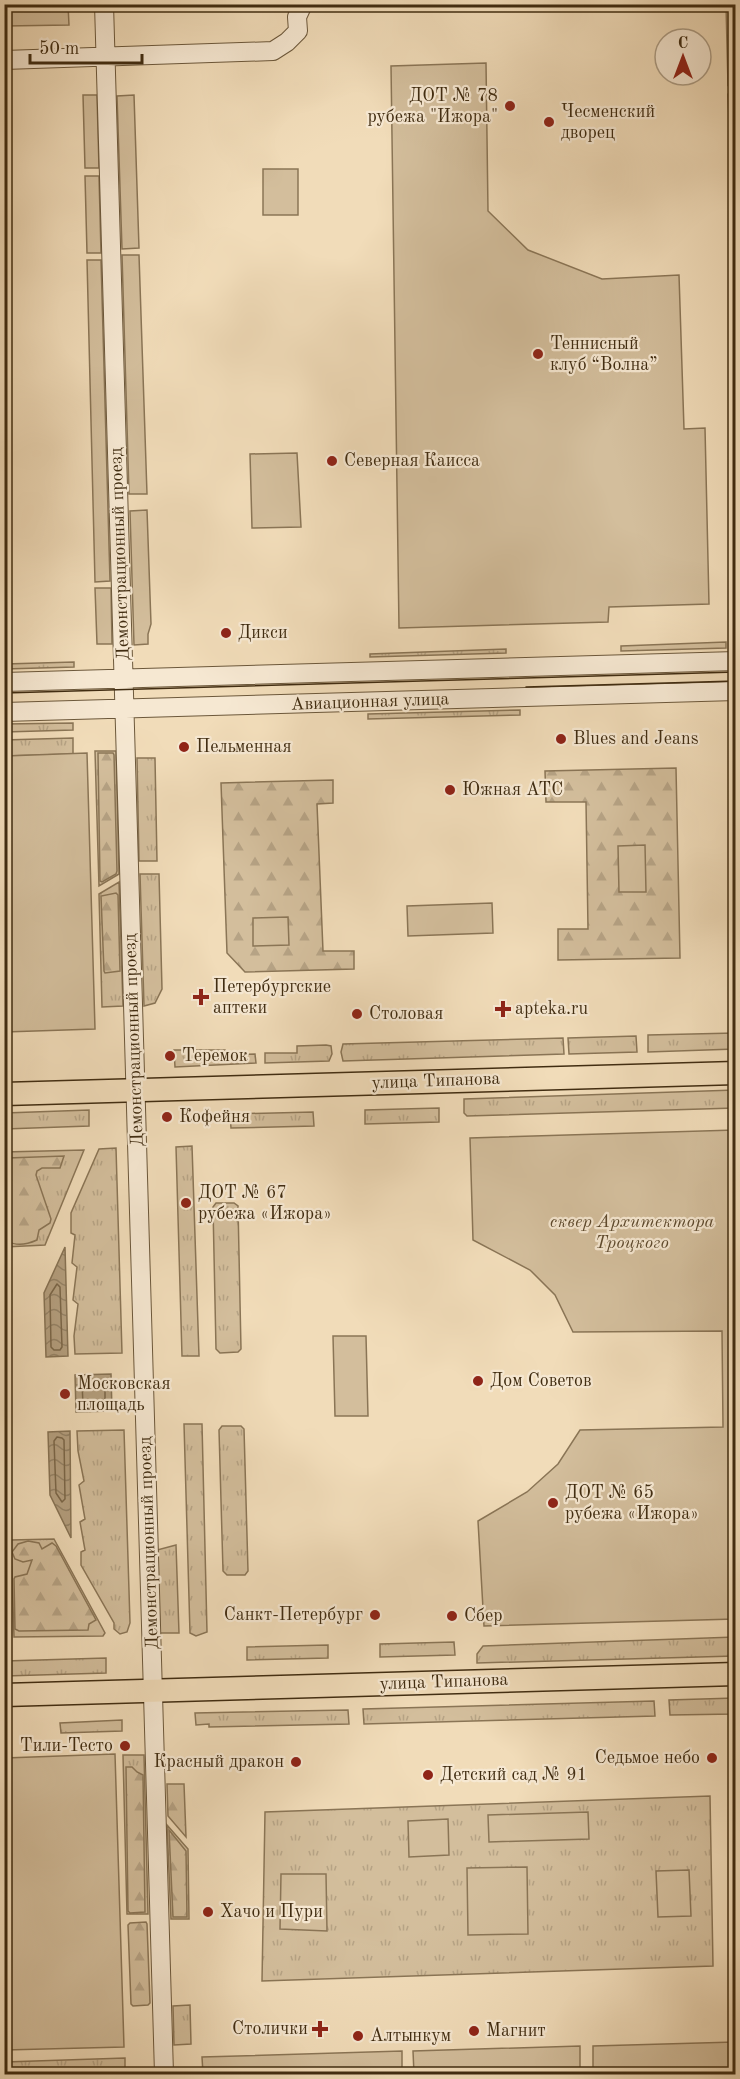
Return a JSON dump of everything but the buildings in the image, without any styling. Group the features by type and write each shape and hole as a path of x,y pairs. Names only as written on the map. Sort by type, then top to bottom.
{"main road":[{"name":"улица Типанова","path":"136,1090 735,1073"},
{"path":"4,1094 136,1090"},
{"name":"улица Типанова","path":"153,1691 735,1674"},
{"path":"4,1695 153,1691"}],"street":[{"name":"Демонстрационный проезд","path":"104,4 164,2074"},
{"path":"4,60 273,51 298,31 299,9"},
{"name":"Авиационная улица","path":"4,682 735,661"},
{"name":"Авиационная улица","path":"4,712 735,691"}],"green space":[{"path":"4,5 68,5 69,25 5,26"},
{"path":"726,5 735,25 735,80 728,85"},
{"name":"Теннисный клуб “Волна”","path":"486,63 488,211 528,250 602,279 679,275 684,429 705,428 709,604 609,607 608,622 399,628 391,66"},
{"path":"735,89 735,270 728,94"},
{"path":"83,95 97,95 99,168 85,168"},
{"path":"134,95 139,248 122,249 117,96"},
{"path":"263,169 298,169 298,215 263,215"},
{"path":"85,176 99,176 101,253 87,253"},
{"path":"122,255 139,255 147,494 129,494"},
{"path":"87,260 101,260 110,581 95,582"},
{"path":"297,453 301,527 252,528 250,454"},
{"path":"147,510 151,624 148,644 134,645 130,511"},
{"path":"95,588 111,588 112,644 97,644"},
{"path":"726,642 726,648 621,651 621,646"},
{"path":"506,649 506,653 370,657 370,654"},
{"path":"74,662 74,667 5,669 5,664"},
{"path":"520,710 520,715 368,719 368,714"},
{"path":"73,723 73,730 5,732 5,724"},
{"path":"73,738 73,754 5,756 4,740"},
{"path":"95,751 116,751 119,874 99,886"},
{"path":"87,753 95,1029 5,1032 5,756"},
{"path":"98,753 113,753 114,755 117,871 116,874 102,882 100,881"},
{"path":"137,758 155,758 157,861 139,861"},
{"path":"676,768 680,958 558,960 558,929 588,929 586,802 546,802 545,771"},
{"path":"333,780 333,803 317,804 323,951 354,951 354,969 245,972 227,953 221,783"},
{"path":"645,845 646,892 619,892 618,846"},
{"path":"140,874 159,874 162,989 155,1003 144,1006"},
{"path":"119,882 123,1006 102,1007 99,894"},
{"path":"116,893 118,895 120,971 105,973 101,896"},
{"path":"492,903 493,933 408,936 407,906"},
{"path":"288,917 289,945 253,946 253,918"},
{"path":"735,1033 735,1049 648,1052 648,1035"},
{"path":"636,1036 637,1052 569,1054 568,1038"},
{"path":"563,1038 564,1054 343,1061 341,1052 343,1044"},
{"path":"297,1046 331,1046 332,1054 329,1061 265,1063 265,1053 297,1053"},
{"path":"174,1050 225,1050 226,1055 255,1054 256,1063 175,1067"},
{"path":"735,1090 735,1108 467,1116 464,1113 464,1099"},
{"path":"439,1108 439,1122 365,1124 365,1110"},
{"path":"89,1110 89,1126 5,1129 5,1113"},
{"path":"313,1112 314,1126 231,1128 230,1114"},
{"name":"сквер Архитектора Троцкого","path":"735,1130 735,1619 484,1626 478,1521 527,1492 558,1464 580,1430 723,1427 722,1331 573,1332 555,1295 530,1270 473,1240 470,1138"},
{"path":"192,1146 199,1356 182,1356 176,1147"},
{"path":"116,1148 122,1353 75,1354 74,1336 78,1304 73,1300 77,1267 72,1263 75,1235 71,1233 71,1213 99,1149"},
{"path":"84,1150 45,1245 5,1247 4,1152"},
{"path":"64,1156 60,1168 42,1168 37,1171 36,1175 51,1219 50,1223 39,1230 37,1240 30,1243 15,1244 8,1241 8,1158"},
{"path":"216,1203 234,1203 238,1206 241,1349 238,1352 220,1353 216,1349 213,1207"},
{"path":"333,1336 366,1336 368,1416 335,1416"},
{"path":"184,1424 202,1424 207,1632 196,1636 190,1633"},
{"path":"222,1426 241,1426 244,1429 248,1571 245,1575 227,1575 223,1571 219,1430"},
{"path":"124,1430 130,1623 127,1632 120,1634 114,1629 114,1623 81,1565 81,1552 85,1550 80,1522 85,1519 79,1485 84,1481 77,1431"},
{"path":"54,1539 105,1633 103,1636 14,1637 11,1540"},
{"path":"28,1541 39,1543 42,1549 52,1543 56,1546 96,1620 89,1624 88,1630 19,1631 15,1629 14,1579 27,1574 32,1560 23,1562 15,1559 12,1552 18,1544"},
{"path":"176,1545 179,1633 160,1633 157,1550"},
{"path":"735,1637 735,1656 477,1663 477,1654 483,1646"},
{"path":"454,1642 455,1655 380,1657 380,1644"},
{"path":"328,1645 328,1658 247,1660 247,1647"},
{"path":"106,1658 106,1673 5,1676 5,1661"},
{"path":"735,1698 735,1714 670,1715 669,1700"},
{"path":"654,1701 655,1716 364,1724 363,1709"},
{"path":"348,1710 349,1724 209,1727 209,1724 196,1725 195,1713"},
{"path":"122,1720 122,1731 61,1733 60,1723"},
{"path":"115,1754 124,2047 5,2050 5,1758"},
{"path":"123,1755 144,1755 148,1914 127,1914"},
{"path":"126,1767 132,1767 143,1775 145,1912 130,1913 128,1911"},
{"path":"167,1784 184,1784 186,1837 168,1816"},
{"path":"710,1796 713,1966 262,1981 265,1812"},
{"path":"588,1812 589,1839 489,1842 488,1815"},
{"path":"448,1819 449,1855 409,1857 408,1821"},
{"path":"167,1825 188,1849 189,1919 171,1919"},
{"path":"169,1830 186,1851 187,1917 173,1917"},
{"path":"527,1867 528,1934 468,1935 467,1868"},
{"path":"689,1870 691,1916 658,1917 656,1871"},
{"path":"281,1874 326,1874 327,1931 280,1929"},
{"path":"146,1922 150,2003 133,2006 131,2004 128,1925"},
{"path":"190,2005 191,2044 174,2045 173,2006"},
{"path":"735,2042 735,2074 593,2074 593,2046"},
{"path":"580,2046 580,2074 414,2074 413,2051"},
{"path":"402,2051 402,2074 203,2074 202,2057"},
{"path":"125,2058 125,2074 5,2074 5,2062"}],"water":[{"path":"65,1247 68,1356 46,1357 44,1293"},
{"path":"111,1374 112,1411 76,1412 75,1375"},
{"path":"70,1431 71,1538 50,1495 48,1432"}],"tram line":[{"path":"4,693 736,672"},
{"path":"526,687 736,681"}],"place":[{"name":"ДОТ № 78 рубежа \"Ижора\"","path":"510,106"},
{"name":"Чесменский дворец","path":"549,122"},
{"name":"Теннисный клуб “Волна”","path":"538,354"},
{"name":"Северная Каисса","path":"332,461"},
{"name":"Дикси","path":"226,633"},
{"name":"Blues and Jeans","path":"561,739"},
{"name":"Пельменная","path":"184,747"},
{"name":"Южная АТС","path":"450,790"},
{"name":"Петербургские аптеки","path":"201,997"},
{"name":"apteka.ru","path":"503,1009"},
{"name":"Столовая","path":"357,1014"},
{"name":"Теремок","path":"170,1056"},
{"name":"Кофейня","path":"167,1117"},
{"name":"ДОТ № 67 рубежа «Ижора»","path":"186,1203"},
{"name":"Дом Советов","path":"478,1381"},
{"name":"Московская площадь","path":"65,1394"},
{"name":"ДОТ № 65 рубежа «Ижора»","path":"553,1503"},
{"name":"Санкт-Петербург","path":"375,1615"},
{"name":"Сбер","path":"452,1616"},
{"name":"Тили-Тесто","path":"125,1746"},
{"name":"Седьмое небо","path":"712,1758"},
{"name":"Красный дракон","path":"296,1762"},
{"name":"Детский сад № 91","path":"428,1775"},
{"name":"Хачо и Пури","path":"208,1912"},
{"name":"Столички","path":"320,2029"},
{"name":"Магнит","path":"474,2031"},
{"name":"Алтынкум","path":"358,2036"}]}
